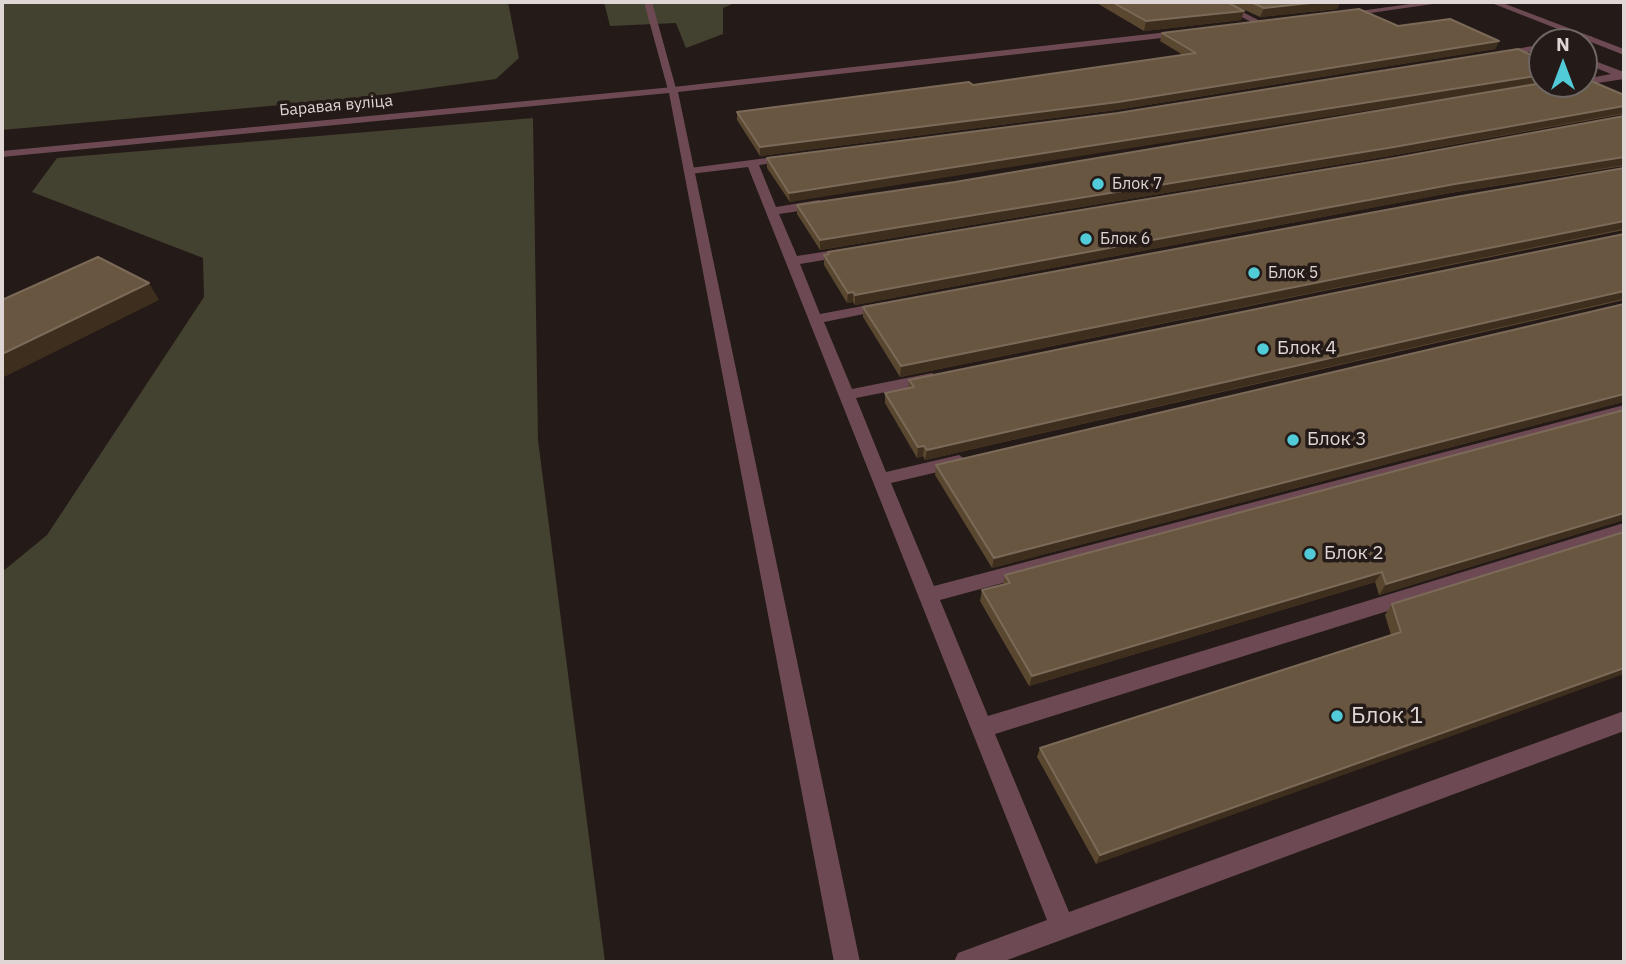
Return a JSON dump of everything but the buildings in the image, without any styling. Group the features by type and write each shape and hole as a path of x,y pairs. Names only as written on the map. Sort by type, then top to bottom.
{"street":[{"path":"648,2 673,90 690,171 847,962"},
{"path":"1217,2 1262,24"},
{"path":"1327,16 1443,2"},
{"path":"1493,2 1561,28"},
{"path":"1249,26 1275,23"},
{"name":"Баравая вуліца","path":"2,154 673,90 1194,32"},
{"path":"1598,38 1616,36"},
{"path":"1598,42 1624,52"},
{"path":"1487,55 1528,49"},
{"path":"1598,65 1624,75"},
{"path":"1598,80 1624,75"},
{"path":"690,171 806,156"},
{"path":"752,163 1063,928"},
{"path":"772,211 837,201"},
{"path":"793,261 861,250"},
{"path":"816,319 897,304"},
{"path":"846,395 941,376"},
{"path":"928,596 1624,410"},
{"path":"881,479 976,457"},
{"path":"982,728 1624,530"},
{"path":"967,962 1624,721"}],"shaded area":[{"path":"2,2 508,2 519,58 496,79 359,98 2,130"},
{"path":"604,2 737,2 723,8 723,34 686,48 676,23 610,26"},
{"path":"533,118 538,440 605,962 2,962 2,572 47,535 204,297 203,258 32,192 57,158"}],"place":[{"name":"Блок 7","path":"1098,184"},
{"name":"Блок 6","path":"1086,239"},
{"name":"Блок 5","path":"1254,273"},
{"name":"Блок 4","path":"1263,349"},
{"name":"Блок 3","path":"1293,440"},
{"name":"Блок 2","path":"1310,554"},
{"name":"Блок 1","path":"1337,716"}]}
